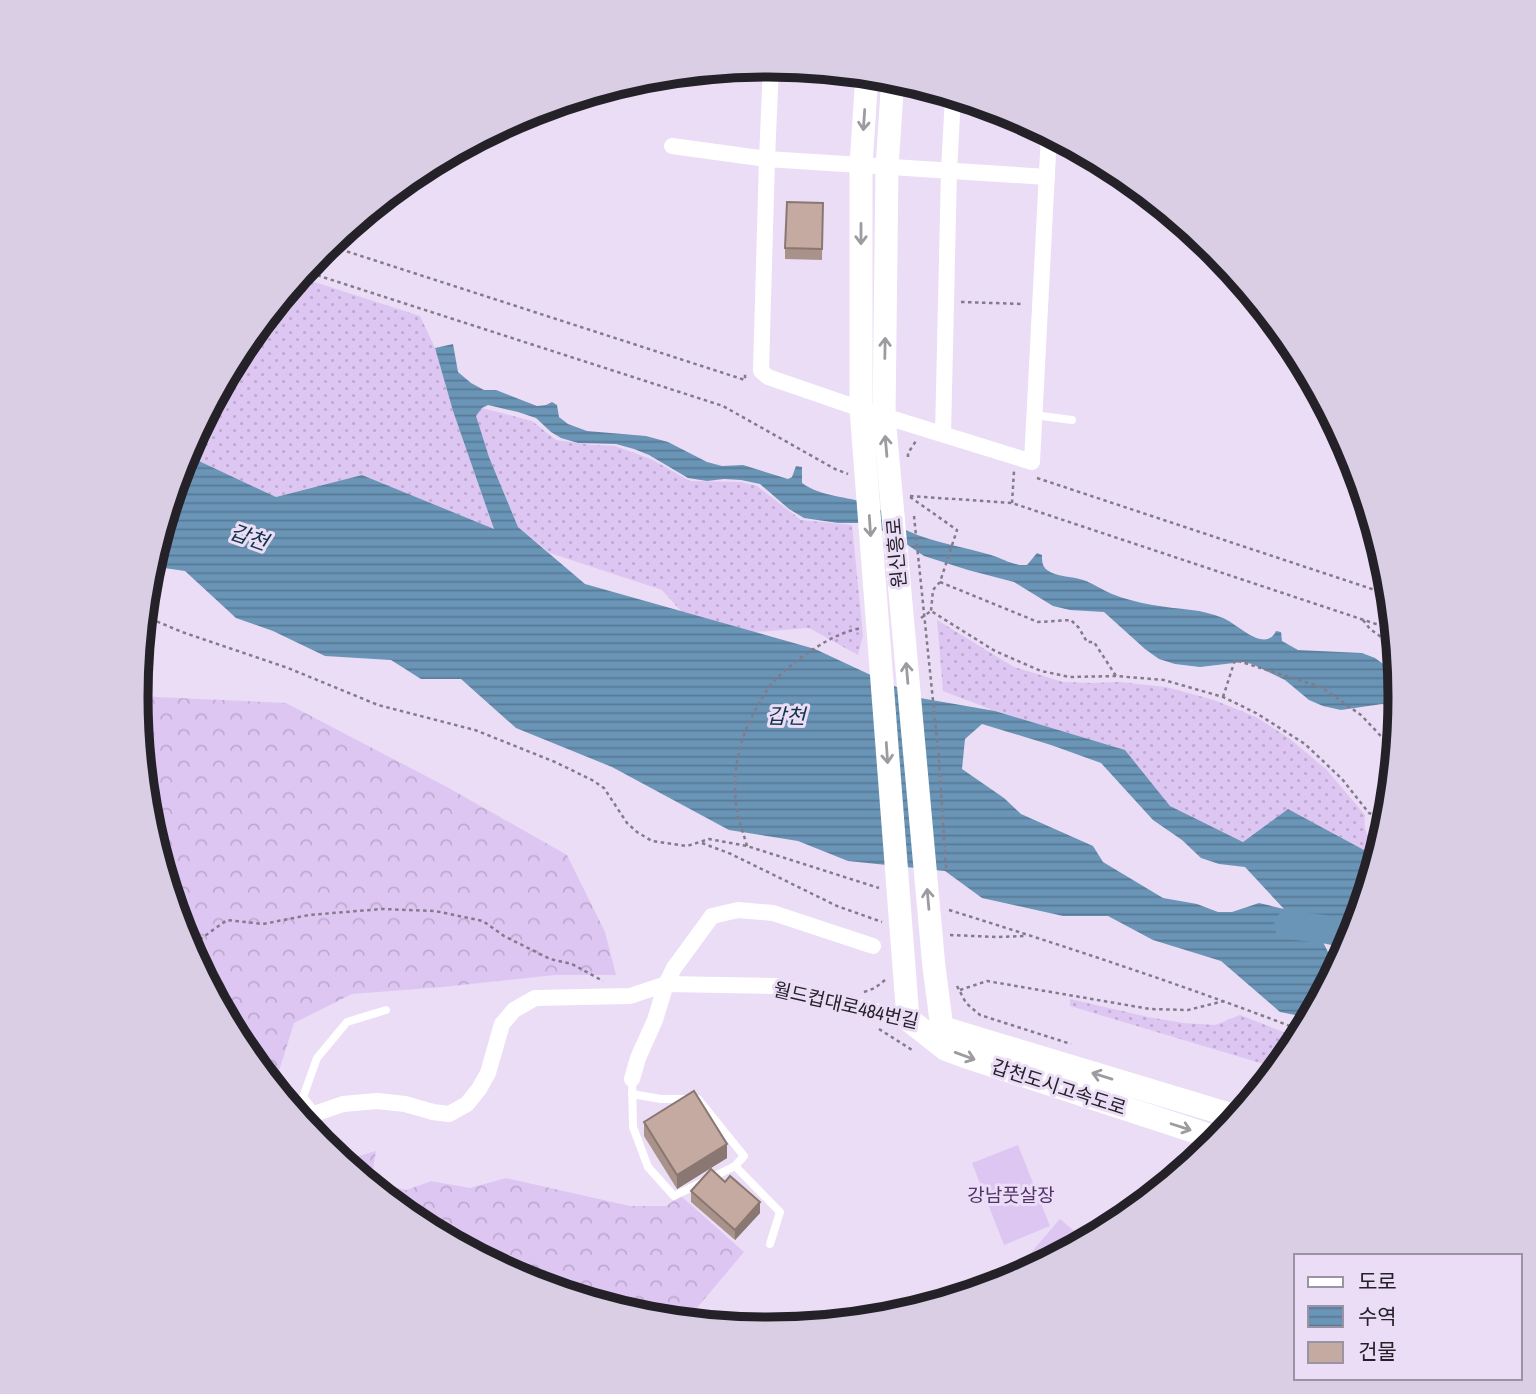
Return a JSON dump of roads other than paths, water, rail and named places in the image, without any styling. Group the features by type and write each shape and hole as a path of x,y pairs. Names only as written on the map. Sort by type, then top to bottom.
{"main road":[{"name":"갑천도시고속도로","path":"908,1019 946,1049 1206,1135"},
{"name":"갑천도시고속도로","path":"942,1028 1226,1114"}],"street":[{"path":"770,77 761,371 768,377 943,435 1015,463 1032,462 1049,144"},
{"name":"원신흥로","path":"866,85 861,166 861,409 897,966 908,1019"},
{"name":"원신흥로","path":"891,90 887,167 884,416 934,967 942,1028"},
{"path":"943,435 952,106"},
{"path":"672,146 767,159 1047,177"},
{"path":"632,1086 638,1059 655,1020 666,984 674,968 712,916 738,910 773,913 873,946"},
{"name":"월드컵대로484번길","path":"315,1113 344,1104 377,1101 449,1114 467,1104 480,1089 488,1073 502,1024 514,1010 535,998 630,996 666,984 776,986 942,1028"}],"lane":[{"path":"1034,415 1072,420"},
{"path":"315,1113 303,1097 317,1058 347,1022 386,1010"},
{"path":"632,1086 661,1099 698,1099 744,1156 734,1166 674,1195 648,1167 633,1127 632,1086"},
{"path":"734,1166 780,1212 770,1244"}],"water":[{"path":"453,344 458,372 471,383 484,390 496,390 537,406 552,402 557,405 559,417 568,424 587,431 646,436 668,442 707,462 722,466 743,465 788,479 792,477 796,466 802,467 802,483 809,488 861,501 885,513 903,528 939,542 1017,564 1027,565 1037,553 1042,555 1043,565 1051,572 1087,581 1122,597 1151,605 1211,614 1223,618 1258,639 1265,640 1276,631 1281,632 1282,641 1298,650 1362,653 1375,658 1387,667 1388,705 1341,710 1323,706 1309,700 1285,680 1252,664 1242,662 1200,667 1159,659 1104,612 1053,606 1014,582 924,556 896,537 874,527 804,518 760,484 741,480 707,481 688,478 634,449 616,444 578,443 561,438 536,418 518,412 488,405 476,416 489,457 518,527 585,584 815,649 920,698 995,711 1125,750 1170,806 1243,842 1288,809 1368,852 1346,921 1343,920 1319,934 1328,952 1332,953 1300,1016 1280,1012 1221,961 1153,940 1108,916 1063,916 982,898 945,871 848,861 798,841 729,830 612,767 516,728 461,679 421,679 391,660 325,656 273,631 236,618 185,571 162,568 181,498 195,459 276,497 362,475 494,529 453,411 435,348","holes":["982,724 1101,763 1153,820 1182,840 1201,858 1219,864 1245,867 1284,909 1259,903 1232,912 1218,912 1197,904 1163,898 1103,862 1093,846 1021,814 1004,798 962,769 965,739"]}],"waterway":[{"name":"갑천","path":"1288,925 1341,933"}],"park label":[{"name":"강남풋살장","path":"1011,1195"}]}
